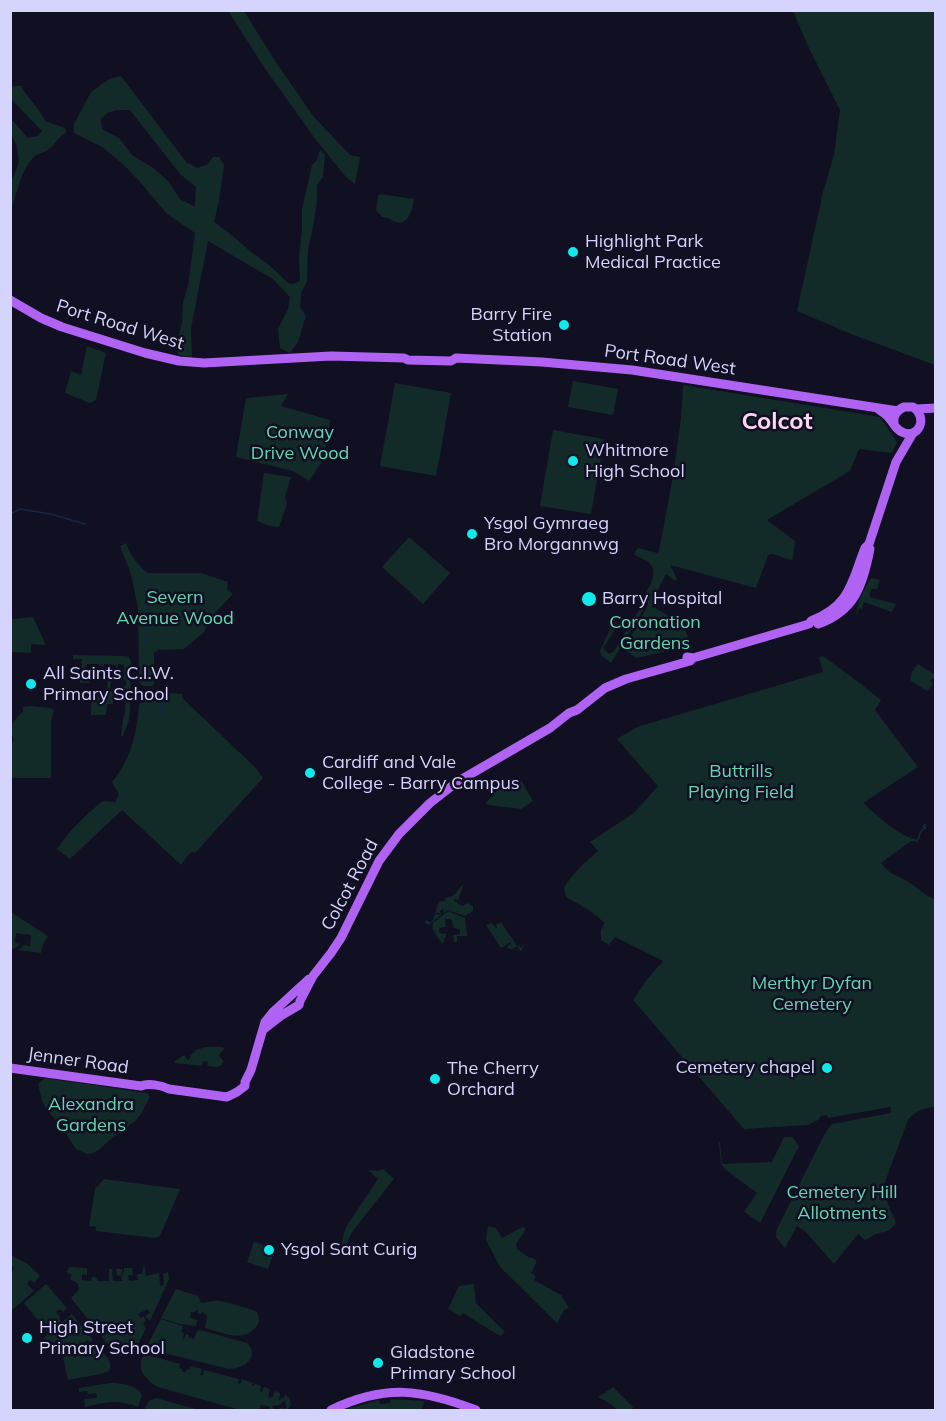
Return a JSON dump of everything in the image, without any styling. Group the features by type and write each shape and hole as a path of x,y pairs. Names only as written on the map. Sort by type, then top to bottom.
{"main road":[{"name":"Port Road West","path":"10,300 62,327 179,361 204,363 331,356 404,358 446,355 456,358 542,362 632,370 898,411"},
{"path":"896,427 894,416 902,408 907,406 916,409 936,408"},
{"path":"877,408 906,434 913,433 919,428 921,415 916,409"},
{"path":"921,421 936,413"},
{"name":"Colcot Road","path":"896,427 901,442 896,462"},
{"name":"Colcot Road","path":"264,1029 298,1006 314,976 336,946 379,861 404,829 430,803 457,782 550,728 594,689 610,679 688,656 693,658 809,624 812,626 834,617 846,608 854,599 862,581 870,549 869,544 896,462 913,433"},
{"name":"Colcot Road","path":"245,1082 250,1074 265,1022 306,981 314,976"},
{"path":"292,1008 287,1004 289,997 296,996 300,1001"},
{"name":"Jenner Road","path":"10,1068 141,1086 154,1090 169,1089 221,1096 224,1092 245,1082"},
{"path":"331,1410 364,1398 406,1392 436,1396 476,1410"}],"green space":[{"path":"228,11 244,11 314,117 350,155 360,157 355,184 346,177 316,140 266,70"},
{"path":"793,11 935,11 935,365 797,311 823,192 834,155 840,110"},
{"path":"121,76 187,163 198,168 208,164 213,157 219,157 224,165 214,222 269,265 288,283 293,284 300,281 302,209 312,165 317,160 320,150 325,155 323,177 317,185 314,222 308,250 307,281 301,293 300,307 306,316 298,342 290,353 280,348 278,329 288,309 290,297 273,279 208,241 191,329 192,357 178,355 177,341 182,323 183,302 188,286 195,233 166,213 123,164 102,147 74,133 74,124 91,92 109,79","holes":["116,110 130,110 180,174 196,187 195,207 180,199 168,181 132,155 119,138 102,129 101,119 107,113"]},
{"path":"21,86 45,121 65,128 67,132 48,150 36,156 29,163 22,175 11,209 11,182 19,162 17,146 11,134 11,120 28,138 38,136 42,131 11,99 11,87"},
{"path":"380,194 414,199 407,219 400,223 382,217 376,210"},
{"path":"87,346 106,353 96,400 90,403 65,393 71,371 81,375"},
{"path":"573,381 618,389 613,415 568,407"},
{"path":"395,383 451,393 436,476 380,466"},
{"name":"Coronation Gardens","path":"683,385 880,417 897,442 892,453 859,449 850,471 767,520 795,541 793,559 768,555 756,588 670,565 677,579 675,581 666,574 651,607 675,618 682,624 684,620 688,622 684,627 691,650 680,648 636,658 624,649 648,602 611,663 602,656 600,651 605,640 614,623 617,623 603,648 609,654 614,651 643,603 641,601 652,581 651,565 634,554 638,548 657,553 659,551 673,477"},
{"name":"Conway Drive Wood","path":"288,394 281,406 330,420 323,460 309,481 293,471 236,457 246,398"},
{"path":"553,430 604,439 591,514 540,506"},
{"path":"264,473 291,477 285,497 287,504 279,527 257,521"},
{"path":"409,537 450,573 423,604 382,567"},
{"name":"Severn Avenue Wood","path":"126,543 135,560 148,573 201,573 228,582 227,589 233,594 211,617 204,632 184,649 158,650 154,653 154,684 152,686 143,686 139,682 138,608 131,574 120,546"},
{"path":"872,578 880,580 877,589 871,589 869,597 896,604 892,612 864,602 862,609 859,608 856,615 859,600"},
{"path":"11,617 14,619 33,617 46,645 31,644 31,653 11,652"},
{"path":"73,655 129,657 131,661 130,708 129,720 123,736 121,736 126,691 123,691 123,686 126,686 126,680 121,678 124,677 124,665 118,664 116,667 116,665 104,664 104,667 101,665 100,667 99,664 87,664 85,670 88,674 101,674 101,672 116,676 108,675 106,679 91,679 89,683 80,683 80,678 83,678 80,676 82,659 73,659"},
{"path":"823,656 881,700 875,710 918,767 863,803 895,830 910,838 917,840 922,826 926,823 926,829 922,832 919,842 911,841 881,863 891,873 936,900 935,1106 917,1112 908,1120 882,1190 896,1223 889,1230 865,1240 858,1234 834,1264 805,1231 797,1226 785,1248 776,1237 776,1231 832,1124 891,1113 890,1107 828,1118 827,1115 821,1116 808,1125 744,1129 633,1000 663,961 615,937 609,945 601,940 601,930 605,923 589,910 566,897 564,888 575,873 598,851 590,842 634,813 658,786 617,739 637,727 823,672 819,657"},
{"path":"918,664 935,675 935,681 933,678 930,680 933,684 927,691 910,680"},
{"path":"108,677 113,677 110,691 113,691 113,697 116,698 113,699 113,704 107,704 106,715 91,715 91,690 102,693 102,690 107,690"},
{"path":"182,694 183,699 256,768 263,778 195,853 188,855 181,865 122,810 70,859 57,849 62,842 96,806 103,801 115,802 119,794 112,782 124,764 132,745 139,704 153,695"},
{"path":"23,707 54,710 51,722 50,778 11,778 11,746 14,739 11,727 23,712"},
{"path":"521,780 533,801 521,809 486,803 501,786 503,788"},
{"path":"464,884 458,900 454,901 463,906 467,903 473,906 473,911 465,916 448,910 444,913 443,908 440,911 441,915 429,925 425,923 426,920 429,923 432,922 435,914 440,915 440,913 435,913 440,900 441,902 446,900 444,898 454,895"},
{"path":"448,911 465,918 467,936 457,936 457,942 454,942 453,935 460,934 460,929 454,928 451,919 445,919 446,927 439,928 439,933 446,934 442,944 432,928 433,923"},
{"path":"11,912 48,936 41,953 18,950 24,945 30,946 31,935 16,933 15,943 20,944 14,949 11,948"},
{"path":"501,922 517,946 511,950 507,946 510,944 512,947 510,942 505,946 501,941 504,946 501,948 486,925 492,923 496,928 496,925"},
{"path":"205,1047 223,1047 219,1055 224,1062 222,1065 207,1066 208,1062 203,1061 202,1066 175,1063 184,1055 188,1060 194,1051"},
{"name":"Alexandra Gardens","path":"45,1078 147,1093 150,1097 134,1122 100,1149 87,1154 76,1149 42,1101 38,1084"},
{"path":"784,1137 792,1137 799,1146 760,1223 744,1212 757,1193 721,1164 719,1142 722,1164 772,1162"},
{"path":"383,1169 394,1179 352,1232 346,1246 341,1244 346,1227 378,1179 368,1170"},
{"path":"104,1179 180,1189 160,1236 155,1238 96,1231 96,1227 89,1226 95,1189"},
{"path":"488,1226 496,1228 502,1238 523,1227 526,1229 516,1244 517,1249 537,1261 531,1273 536,1276 534,1280 561,1295 569,1308 564,1310 557,1323 500,1267 486,1240"},
{"path":"254,1242 275,1249 268,1269 247,1262"},
{"path":"11,1255 28,1264 40,1276 34,1283 30,1280 27,1284 34,1291 11,1311 11,1272 14,1268 11,1265"},
{"path":"70,1267 87,1268 87,1275 82,1274 82,1280 91,1281 92,1277 97,1278 97,1281 109,1281 109,1269 112,1269 113,1281 122,1281 121,1275 117,1276 116,1269 122,1269 123,1276 124,1268 132,1268 133,1275 128,1275 129,1281 138,1280 137,1274 142,1274 143,1267 145,1267 146,1276 159,1273 160,1286 164,1285 163,1274 168,1272 169,1279 150,1321 145,1316 150,1313 148,1309 138,1314 140,1318 144,1316 146,1321 143,1323 146,1328 132,1351 117,1356 71,1298 79,1289 78,1284 70,1279 72,1275 66,1272"},
{"path":"46,1284 67,1308 63,1312 60,1309 56,1312 59,1319 62,1322 72,1314 93,1340 90,1343 87,1340 81,1345 90,1352 97,1345 109,1360 109,1371 68,1380 63,1357 67,1356 65,1354 68,1351 61,1342 56,1347 51,1341 41,1348 40,1343 48,1333 24,1303"},
{"path":"473,1284 476,1303 505,1332 500,1336 463,1313 460,1316 448,1309 459,1286"},
{"path":"176,1289 198,1296 201,1303 220,1301 253,1310 258,1313 259,1322 249,1333 235,1336 205,1328 207,1315 204,1312 197,1313 196,1310 191,1312 190,1318 197,1320 196,1326 161,1318"},
{"path":"161,1319 183,1326 181,1332 184,1333 183,1341 186,1334 189,1338 194,1339 197,1331 200,1330 247,1343 251,1348 251,1357 240,1367 229,1369 152,1350 149,1342"},
{"path":"148,1355 180,1364 179,1368 185,1373 190,1366 202,1369 200,1375 203,1375 204,1370 239,1379 240,1384 242,1379 253,1383 254,1386 254,1384 261,1386 260,1391 262,1392 264,1387 270,1389 268,1397 272,1398 275,1391 280,1393 279,1400 285,1395 289,1397 291,1405 287,1410 278,1410 287,1407 284,1401 272,1406 274,1410 261,1405 259,1410 240,1410 158,1387 150,1382 141,1368 141,1359"},
{"path":"110,1383 128,1385 140,1392 142,1395 138,1407 113,1402 85,1407 84,1399 97,1398 96,1393 79,1392 79,1388"},
{"path":"613,1387 633,1407 632,1410 617,1410 598,1397"},
{"path":"156,1398 199,1410 144,1410 149,1401"},
{"path":"391,1399 425,1401 421,1410 345,1410 379,1400 380,1404 390,1403"}],"waterway":[{"path":"10,514 20,509 51,514 85,524"},
{"path":"146,578 146,645"},
{"path":"159,695 161,714"}],"place":[{"name":"Highlight Park Medical Practice","path":"573,252"},
{"name":"Barry Fire Station","path":"564,325"},
{"name":"Whitmore High School","path":"573,461"},
{"name":"Ysgol Gymraeg Bro Morgannwg","path":"472,534"},
{"name":"Barry Hospital","path":"589,599"},
{"name":"All Saints C.I.W. Primary School","path":"31,684"},
{"name":"Cardiff and Vale College - Barry Campus","path":"310,773"},
{"name":"Cemetery chapel","path":"827,1068"},
{"name":"The Cherry Orchard","path":"435,1079"},
{"name":"Ysgol Sant Curig","path":"269,1250"},
{"name":"High Street Primary School","path":"27,1338"},
{"name":"Gladstone Primary School","path":"378,1363"}],"district":[{"name":"Colcot","path":"777,422"}],"park label":[{"name":"Buttrills Playing Field","path":"741,782"},
{"name":"Merthyr Dyfan Cemetery","path":"812,994"},
{"name":"Cemetery Hill Allotments","path":"842,1203"}]}
